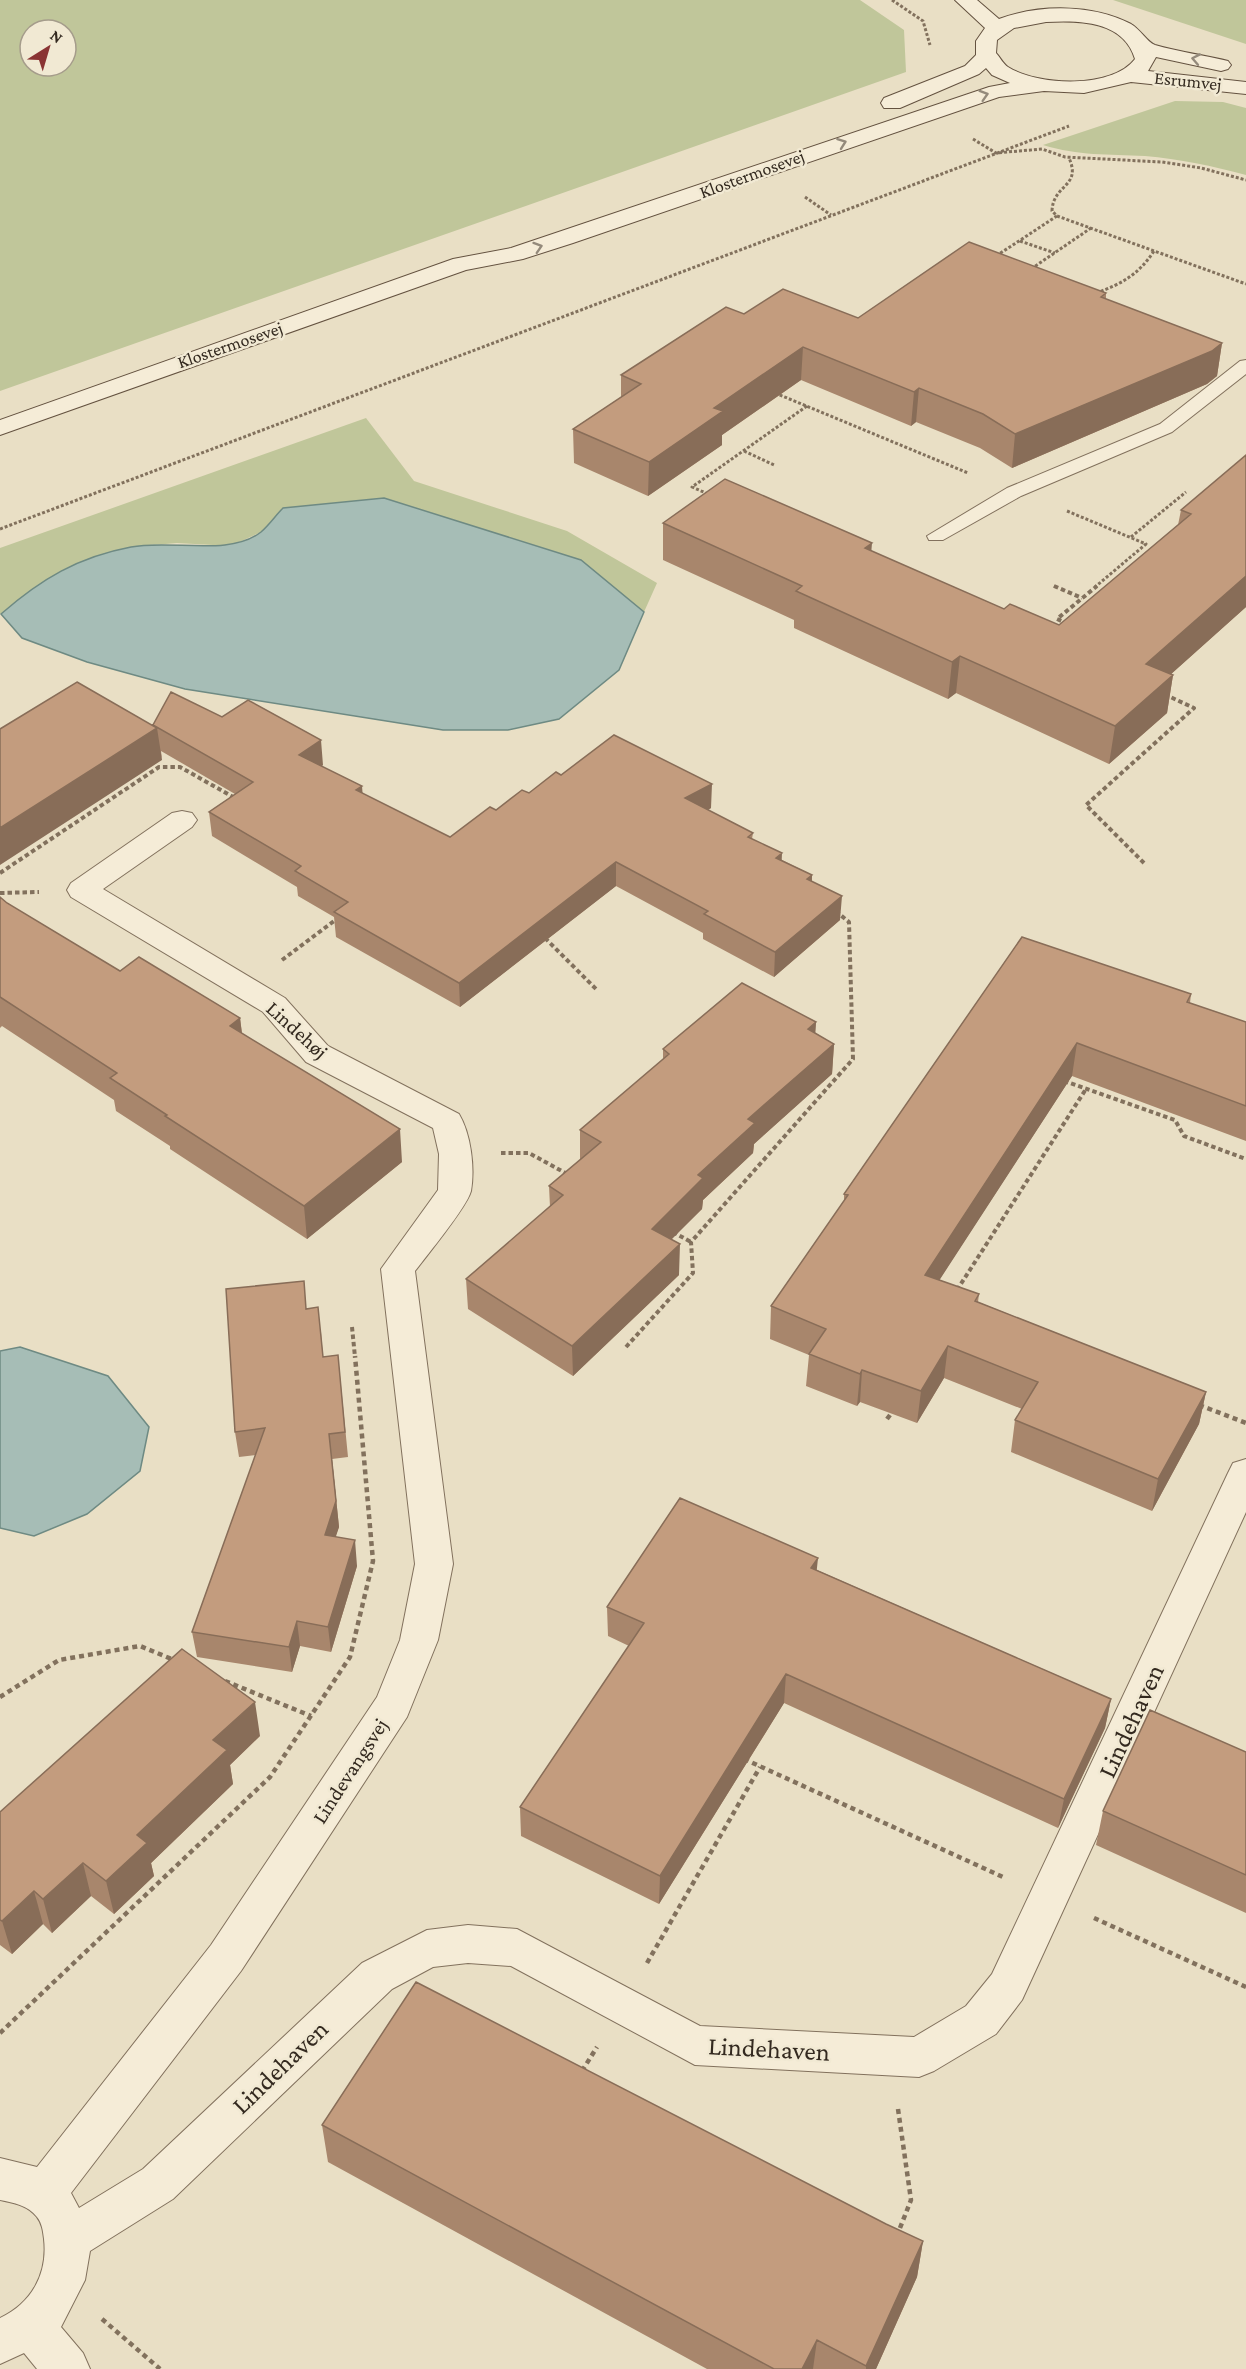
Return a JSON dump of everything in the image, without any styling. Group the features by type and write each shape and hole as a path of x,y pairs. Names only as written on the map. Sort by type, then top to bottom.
{"main road":[{"path":"965,0 998,28"},
{"path":"1019,0 1049,15"},
{"path":"1049,15 1080,17 1108,23 1130,33 1145,49 1146,58 1141,68 1131,76 1092,87 1044,86 1008,74 986,57 984,47 987,37 998,28 1030,17 1049,15"},
{"name":"Esrumvej","path":"1145,49 1246,70"},
{"path":"870,111 972,70 986,57"},
{"name":"Esrumvej","path":"1131,76 1246,88"},
{"name":"Klostermosevej","path":"0,428 461,264 515,254 609,224 985,95 1044,86"},
{"name":"Klostermosevej","path":"461,264 490,246 826,127"},
{"name":"Lindehøj","path":"182,820 82,890 274,1005 317,1054 448,1122 455,1154 454,1192 398,1269"},
{"name":"Lindevangsvej","path":"44,2194 226,1958 393,1705 419,1640 434,1564 398,1269"},
{"name":"Lindehaven","path":"69,2239 158,2184 377,1976 427,1949 468,1944 517,1948 695,2045 919,2057 981,2020 1007,1987 1246,1473"},
{"path":"0,2179 26,2185 44,2194 60,2214 69,2239 68,2267 30,2320 67,2369"}],"lane":[{"path":"936,536 1014,492 1166,428 1246,365"}],"path":[{"path":"893,0 923,21 930,44 929,55"},
{"path":"0,529 996,153 1042,149 1070,158 1162,162 1201,168 1246,180"},
{"path":"1070,158 1073,178 1051,202 1052,211 1057,216 1246,284"},
{"path":"994,257 1057,216"},
{"path":"1030,270 1091,228"},
{"path":"1020,240 1055,253"},
{"path":"1089,297 1126,283 1144,267 1154,251"},
{"path":"765,389 1014,492"},
{"path":"714,496 692,487 807,406"},
{"path":"743,451 774,465"},
{"path":"1131,537 1186,492"},
{"path":"1059,507 1146,544 1057,619 1077,627"},
{"path":"1054,586 1082,598"},
{"path":"1144,863 1086,805 1194,708 1161,693"},
{"path":"0,873 159,766 180,767 240,801"},
{"path":"626,1347 693,1273 691,1242 854,1059 849,922 831,908"},
{"path":"245,988 347,912"},
{"path":"542,935 598,991"},
{"path":"1055,1078 1175,1120 1184,1136 1246,1159"},
{"path":"955,1293 1086,1089"},
{"path":"455,1154 529,1153 579,1181"},
{"path":"671,1231 691,1242"},
{"path":"0,2033 270,1777 350,1657 372,1561 352,1327"},
{"path":"1190,1402 1246,1423"},
{"path":"887,1419 894,1410"},
{"path":"0,1697 59,1660 140,1646 182,1664"},
{"path":"214,1677 311,1716"},
{"path":"739,1757 1246,1987"},
{"path":"891,2055 911,2200 897,2236"},
{"path":"30,2320 107,2322 160,2369"}],"green space":[{"path":"0,0 860,0 904,30 906,72 0,391"},
{"path":"1113,0 1246,0 1246,44"},
{"path":"1175,101 1223,102 1246,108 1246,175 1170,159 1081,153 1043,145"},
{"path":"366,418 414,481 567,531 657,583 644,612 581,560 384,498 283,508 261,532 231,546 177,543 131,547 0,614 0,548"}],"water":[{"path":"384,498 581,560 644,612 619,670 559,719 508,730 443,730 185,689 87,662 22,638 1,614 31,590 61,571 112,551 147,545 216,546 233,544 261,532 283,508"},
{"path":"20,1347 108,1376 149,1427 140,1471 87,1514 34,1536 0,1528 0,1351"}],"building":[{"path":"969,242 1106,293 1101,297 1222,343 1212,351 1015,434 983,414 919,388 914,392 803,347 714,408 723,411 649,462 573,429 641,384 621,375 726,307 744,314 783,289 858,318"},
{"path":"1246,455 1246,576 1146,664 1173,675 1115,726 960,656 952,662 796,591 802,586 663,523 725,479 872,543 865,548 1004,609 1010,604 1059,625 1191,514 1181,510"},
{"path":"77,682 157,728 0,828 0,729"},
{"path":"171,692 222,717 248,700 321,740 299,755 362,786 356,790 450,837 490,807 496,810 522,790 529,793 556,772 561,775 614,735 712,784 685,798 753,833 748,837 782,853 776,858 812,875 807,879 842,896 775,952 704,914 708,911 616,862 459,983 334,912 348,902 295,871 301,866 209,812 253,782 153,725"},
{"path":"0,897 120,971 139,957 240,1018 230,1026 400,1129 304,1206 165,1116 167,1115 110,1078 117,1073 0,997"},
{"path":"1022,937 1191,994 1187,1002 1246,1022 1246,1106 1077,1043 925,1275 979,1294 975,1301 1206,1392 1158,1479 1015,1420 1038,1382 948,1346 921,1391 862,1370 860,1374 809,1354 826,1329 771,1306 848,1195 844,1194"},
{"path":"742,983 816,1022 808,1029 834,1044 748,1119 755,1123 698,1175 703,1178 652,1229 680,1244 572,1346 466,1279 563,1195 549,1186 601,1142 580,1130 669,1054 663,1049"},
{"path":"304,1281 306,1309 318,1307 323,1357 338,1355 345,1432 329,1434 336,1501 325,1535 355,1540 328,1627 297,1621 289,1647 192,1632 265,1428 235,1432 226,1289"},
{"path":"680,1498 818,1558 811,1568 1111,1699 1064,1799 786,1674 660,1876 520,1807 644,1623 607,1607"},
{"path":"182,1649 255,1702 213,1740 227,1750 137,1835 147,1843 106,1881 83,1863 43,1899 34,1891 2,1921 0,1920 0,1812"},
{"path":"1150,1710 1246,1752 1246,1875 1103,1811"},
{"path":"416,1982 923,2241 866,2366 817,2340 802,2369 774,2369 322,2125"}]}
